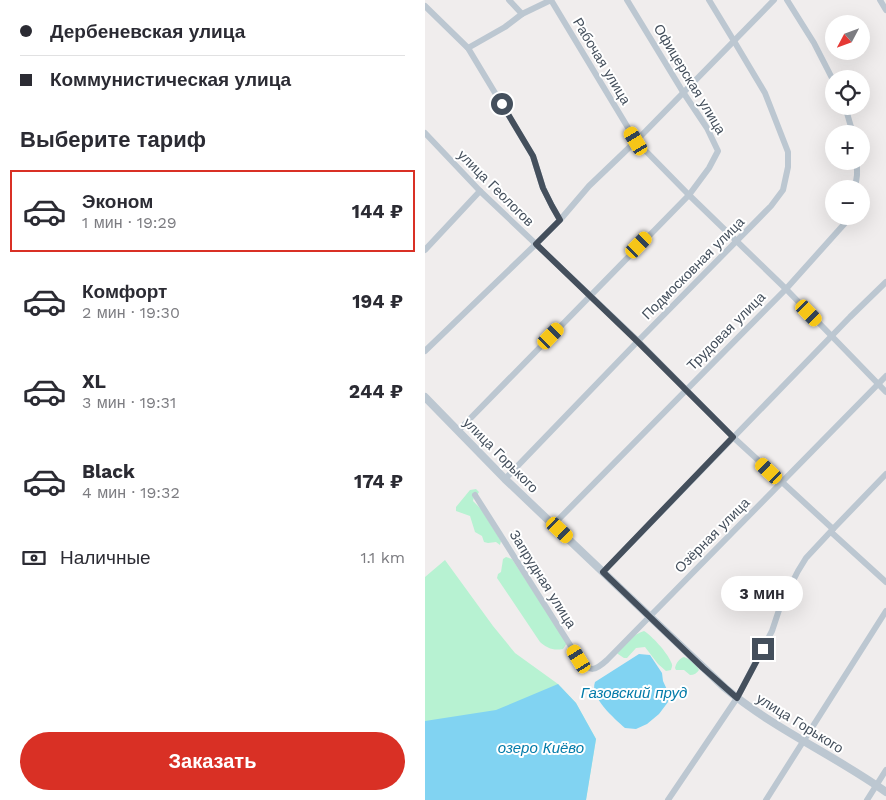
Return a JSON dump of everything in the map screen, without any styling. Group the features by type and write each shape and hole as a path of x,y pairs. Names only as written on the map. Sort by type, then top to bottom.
{"street":[{"path":"509,0 522,14"},
{"path":"468,48 505,27 522,14 551,0"},
{"name":"Рабочая улица","path":"551,0 636,141 786,289 886,392"},
{"name":"Офицерская улица","path":"627,0 707,128 718,151 709,168 689,195"},
{"name":"Подмосковная улица","path":"505,479 737,242 771,206 783,190 789,166 788,152 765,93 709,0"},
{"path":"425,351 560,220 589,186 636,141 773,0"},
{"path":"787,0 814,43 828,70"},
{"path":"880,0 886,10"},
{"path":"425,6 468,48 533,156 543,188 560,220"},
{"name":"улица Геологов","path":"425,133 480,191 638,342 733,437 886,582"},
{"path":"425,250 480,191"},
{"path":"458,431 689,195"},
{"name":"Трудовая улица","path":"553,524 786,289 843,225"},
{"path":"603,572 886,282"},
{"name":"Озёрная улица","path":"596,669 886,376"},
{"name":"улица Горького","path":"425,397 505,479 703,668 737,698 886,792"},
{"path":"668,800 737,698 772,631 781,604 797,571 832,530 886,474"},
{"name":"Запрудная улица","path":"475,495 579,659 589,669 596,669"},
{"path":"766,800 886,612"},
{"path":"867,800 886,770"}],"green space":[{"path":"476,489 479,492 473,501 481,509 501,541 500,545 496,542 484,542 482,536 475,532 470,516 456,511 456,507 470,490"},
{"path":"506,557 512,559 567,643 563,649 556,650 540,642 497,578 501,572 503,559"},
{"path":"445,560 515,653 558,684 576,703 596,739 586,800 425,800 425,577"},
{"path":"644,631 655,640 669,658 672,664 671,670 666,671 658,664 645,647 636,648 627,658 617,653 633,637"},
{"path":"684,657 691,660 699,670 693,675 684,670 676,670 675,668 681,658"}],"water":[{"name":"Газовский пруд","path":"639,654 650,655 662,673 663,681 669,694 668,702 659,714 647,724 636,729 625,728 599,701 594,688 595,682"},
{"name":"озеро Киёво","path":"558,684 576,703 596,739 586,800 425,800 425,721 496,710"}],"route":[{"path":"502,104 533,156 543,188 560,220 536,244 733,437 603,572 737,698 763,649"}]}
